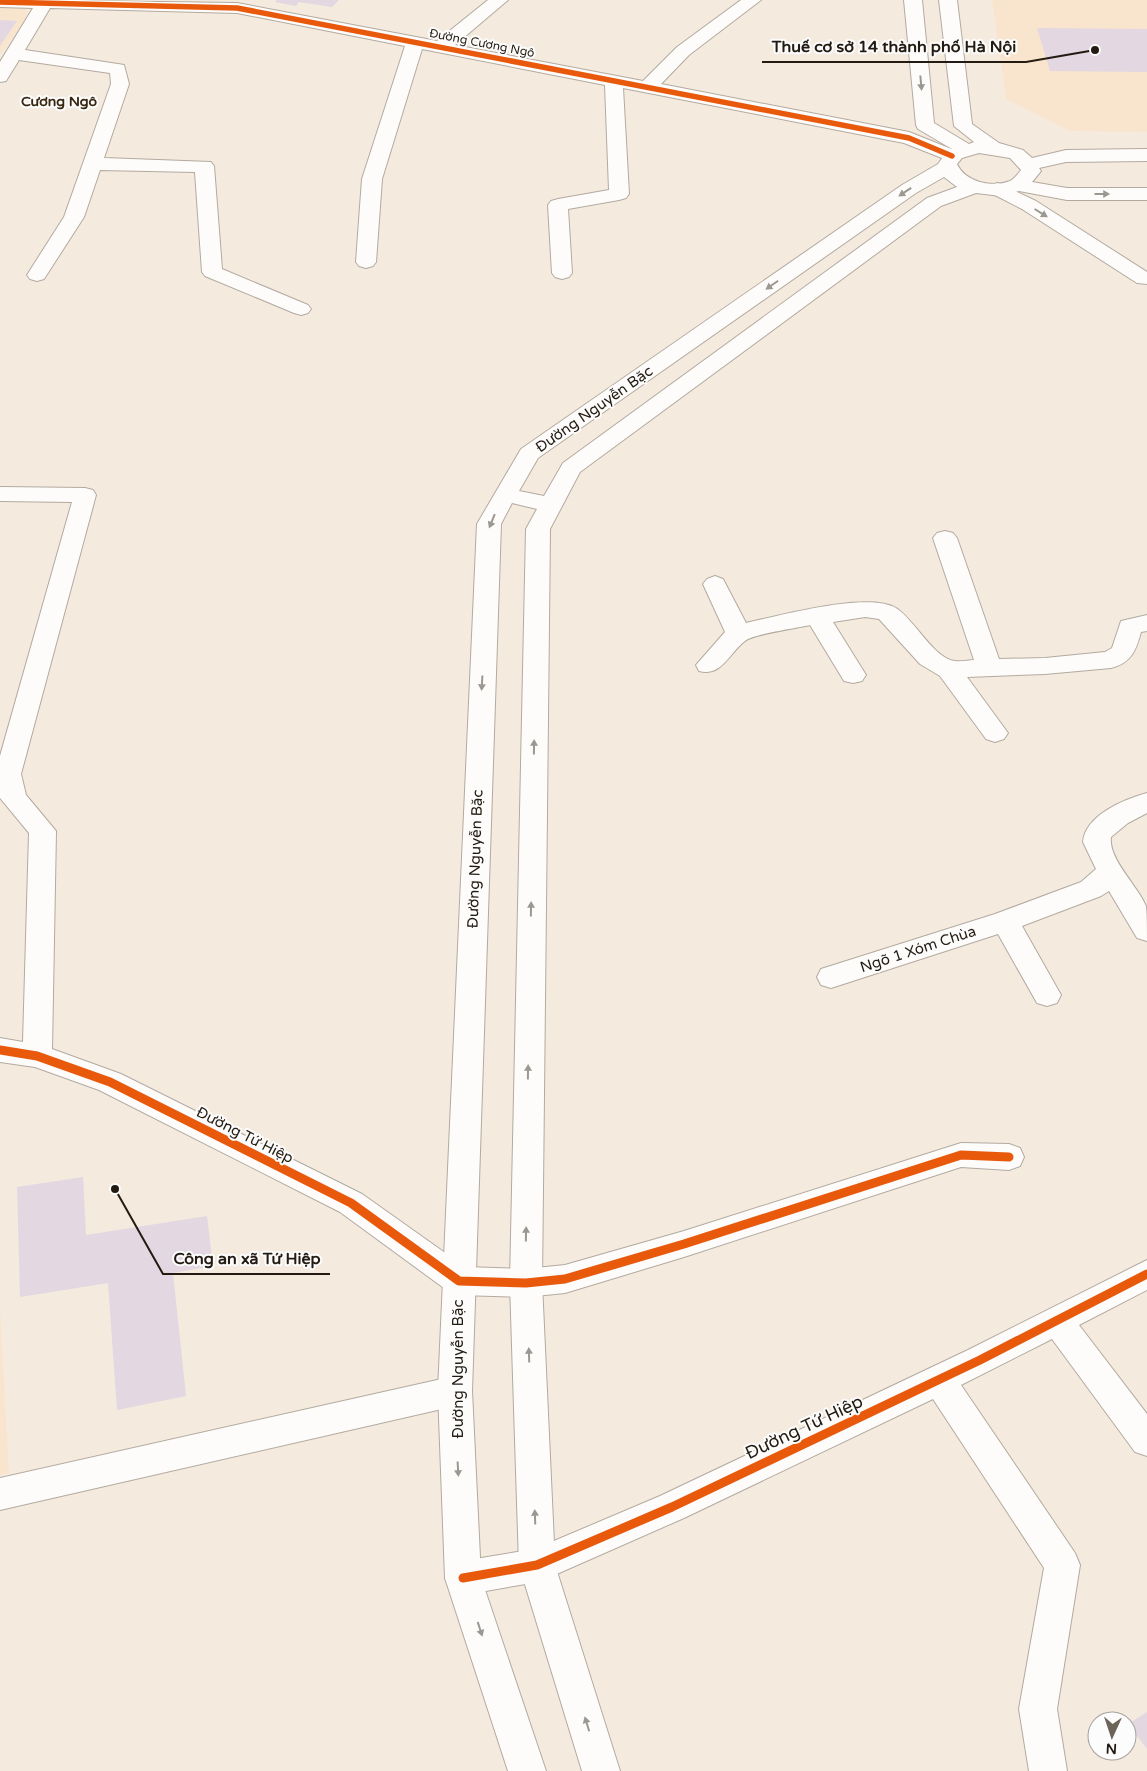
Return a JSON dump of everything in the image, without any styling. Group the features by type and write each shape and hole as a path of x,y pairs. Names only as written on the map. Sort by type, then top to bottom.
{"street":[{"name":"Đường Cương Ngô","path":"441,47 499,0"},
{"path":"648,87 683,51 752,0"},
{"path":"913,0 925,125 955,157 956,178 1029,205 1146,279"},
{"path":"948,0 963,126 992,148"},
{"name":"Đường Cương Ngô","path":"0,2 205,4 237,8 909,138 955,157"},
{"path":"0,77 46,3"},
{"name":"Đường Cương Ngô","path":"366,262 372,179 416,42"},
{"path":"14,54 118,69 120,84 74,217 37,275"},
{"path":"562,273 558,205 619,194 614,80"},
{"path":"955,157 992,148 1008,150 1029,164 1031,171 1028,179 1019,185"},
{"path":"1029,164 1066,156 1147,155"},
{"name":"Đường Nguyễn Bặc","path":"527,1771 463,1578 455,1391 489,524 529,454 955,157"},
{"path":"93,164 204,166 212,272 301,309"},
{"path":"601,1771 538,1565 526,1283 538,529 571,468 934,202 986,188 1019,185 1067,194 1147,194"},
{"path":"0,494 84,495 8,774 13,798 43,831 37,1056"},
{"path":"506,495 551,506"},
{"path":"945,538 990,666"},
{"path":"715,584 738,633"},
{"path":"708,664 738,633 817,616 865,609 887,613 907,632 929,658 949,670 995,733"},
{"path":"817,616 853,675"},
{"path":"949,670 990,666 1045,666 1111,660 1123,652 1130,627 1147,623"},
{"path":"1147,802 1116,819 1100,831 1097,838 1098,846 1110,870 1147,932"},
{"name":"Ngõ 1 Xóm Chùa","path":"832,977 1005,922 1091,889 1101,882 1110,870"},
{"path":"1005,922 1047,995"},
{"name":"Đường Tứ Hiệp","path":"0,1050 37,1056 110,1082 350,1203 459,1281"},
{"path":"459,1281 526,1283 565,1279 675,1247 960,1155 1009,1157"},
{"name":"Đường Tứ Hiệp","path":"463,1578 538,1565 672,1507 939,1380 1147,1274"},
{"path":"1057,1321 1147,1441"},
{"path":"939,1380 1062,1564 1038,1709 1048,1771"},
{"path":"0,1494 455,1391"}],"shaded area":[{"path":"992,0 1147,0 1147,132 1071,131 1006,99"},
{"path":"0,5 24,7 27,12 25,20 0,55"},
{"path":"0,1306 9,1473 0,1475"}],"building":[{"path":"277,0 339,0 332,7 299,2 296,6 275,2"},
{"path":"0,20 17,21 0,46"},
{"path":"1037,28 1147,29 1147,72 1050,71"},
{"path":"83,1177 86,1235 207,1216 213,1266 173,1273 186,1396 117,1410 108,1283 20,1297 17,1187"},
{"path":"1147,1712 1147,1749 1137,1736 1137,1718"}],"cycle path":[{"path":"0,2 237,8 909,138 952,156"},
{"path":"0,1050 37,1056 110,1082 351,1203 459,1281 526,1283 565,1279 684,1244 961,1155 1009,1157"},
{"path":"463,1578 537,1565 672,1507 980,1360 1147,1274"}],"place":[{"name":"Thuế cơ sở 14 thành phố Hà Nội","path":"1095,50"},
{"name":"Công an xã Tứ Hiệp","path":"115,1189"}],"district":[{"name":"Cương Ngô","path":"59,101"}]}
